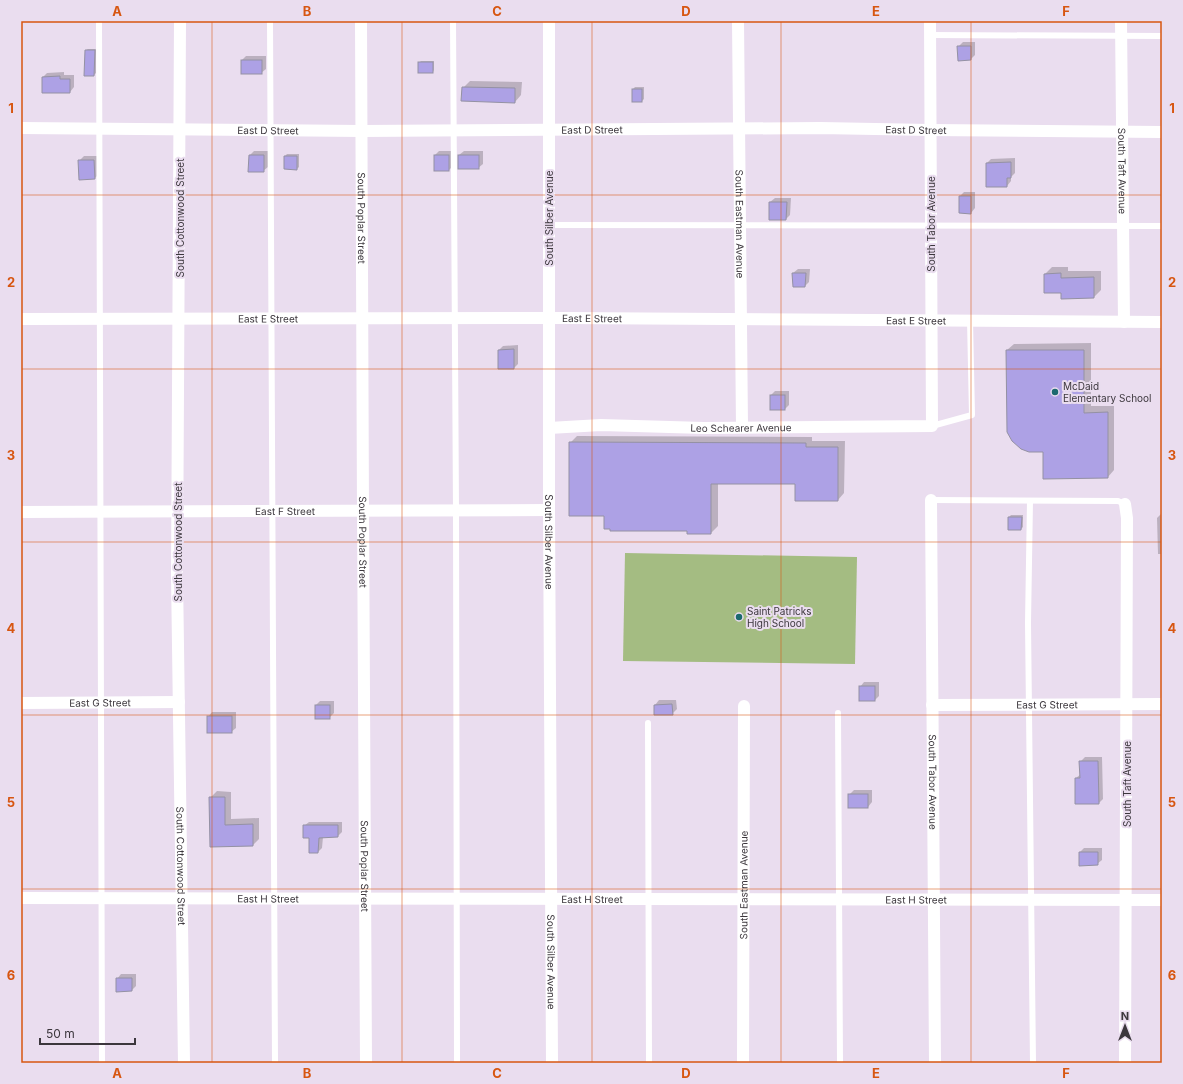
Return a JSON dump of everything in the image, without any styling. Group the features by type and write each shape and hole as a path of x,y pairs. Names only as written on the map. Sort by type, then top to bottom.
{"street":[{"name":"South Cottonwood Street","path":"180,21 178,511 181,898 184,1063"},
{"name":"South Poplar Street","path":"361,21 362,511 366,1063"},
{"name":"South Silber Avenue","path":"549,21 549,510 552,1063"},
{"name":"South Eastman Avenue","path":"738,21 742,427"},
{"name":"South Tabor Avenue","path":"930,21 932,426"},
{"name":"South Taft Avenue","path":"1121,21 1124,322"},
{"name":"East D Street","path":"21,128 362,131 820,128 1162,132"},
{"name":"East E Street","path":"21,320 549,318 1162,322"},
{"name":"Leo Schearer Avenue","path":"549,428 601,425 704,428 932,426"},
{"name":"South Tabor Avenue","path":"931,500 935,1063"},
{"name":"South Taft Avenue","path":"1125,504 1127,518 1128,704 1125,1063"},
{"name":"East F Street","path":"21,512 549,510"},
{"name":"East G Street","path":"21,702 179,702"},
{"name":"East G Street","path":"932,705 1162,704"},
{"name":"South Eastman Avenue","path":"743,1063 744,706"},
{"name":"East H Street","path":"21,898 1162,900"}],"lane":[{"path":"99,21 102,1063"},
{"path":"270,21 275,1063"},
{"path":"453,21 457,1063"},
{"path":"930,35 1162,36"},
{"path":"549,225 1162,226"},
{"path":"932,426 972,415 970,320"},
{"path":"931,500 1118,501 1125,504"},
{"path":"1030,501 1028,623 1033,1063"},
{"path":"838,713 840,1063"},
{"path":"648,723 649,1063"}],"green space":[{"path":"625,553 857,557 855,664 623,661"}],"building":[{"path":"957,46 971,46 971,60 958,61"},
{"path":"85,50 95,50 94,76 84,76"},
{"path":"241,60 262,60 262,74 241,74"},
{"path":"418,62 433,62 433,73 418,73"},
{"path":"60,76 60,79 70,79 70,93 42,93 42,77"},
{"path":"462,87 515,88 515,103 461,101"},
{"path":"632,89 642,89 642,102 632,102"},
{"path":"249,155 264,155 264,172 248,172"},
{"path":"434,155 449,155 449,171 434,171"},
{"path":"458,155 479,155 479,169 458,169"},
{"path":"284,156 297,156 297,170 284,169"},
{"path":"78,160 94,160 95,179 79,180"},
{"path":"1011,162 1011,178 1007,178 1007,187 986,187 986,163"},
{"path":"959,196 971,196 971,214 959,213"},
{"path":"769,202 787,202 786,220 769,220"},
{"path":"792,273 806,273 805,287 793,287"},
{"path":"1061,273 1061,278 1094,277 1094,298 1061,299 1061,293 1044,293 1044,274"},
{"path":"514,349 514,369 498,369 498,350"},
{"path":"1006,350 1084,350 1084,413 1108,412 1108,478 1043,479 1043,452 1029,452 1021,449 1012,441 1007,432"},
{"path":"770,395 785,395 785,410 770,410"},
{"path":"569,442 806,443 806,447 838,447 838,501 795,501 795,484 711,484 711,534 687,534 687,531 610,531 610,529 604,529 604,516 569,516"},
{"path":"1008,517 1022,517 1021,530 1008,530"},
{"path":"859,686 875,686 875,701 859,701"},
{"path":"672,704 673,715 654,715 654,705"},
{"path":"315,705 330,705 330,719 315,719"},
{"path":"207,716 232,716 232,733 207,733"},
{"path":"1079,761 1098,761 1099,804 1075,804 1075,778 1080,778"},
{"path":"848,794 868,794 868,808 848,808"},
{"path":"209,797 225,797 225,825 253,824 253,846 210,847"},
{"path":"303,825 338,825 338,837 319,838 318,853 309,853 309,838 303,838"},
{"path":"1079,852 1098,852 1098,865 1079,866"},
{"path":"116,978 132,978 132,991 116,992"}],"place":[{"name":"McDaid Elementary School","path":"1055,392"},
{"name":"Saint Patricks High School","path":"739,617"}]}
